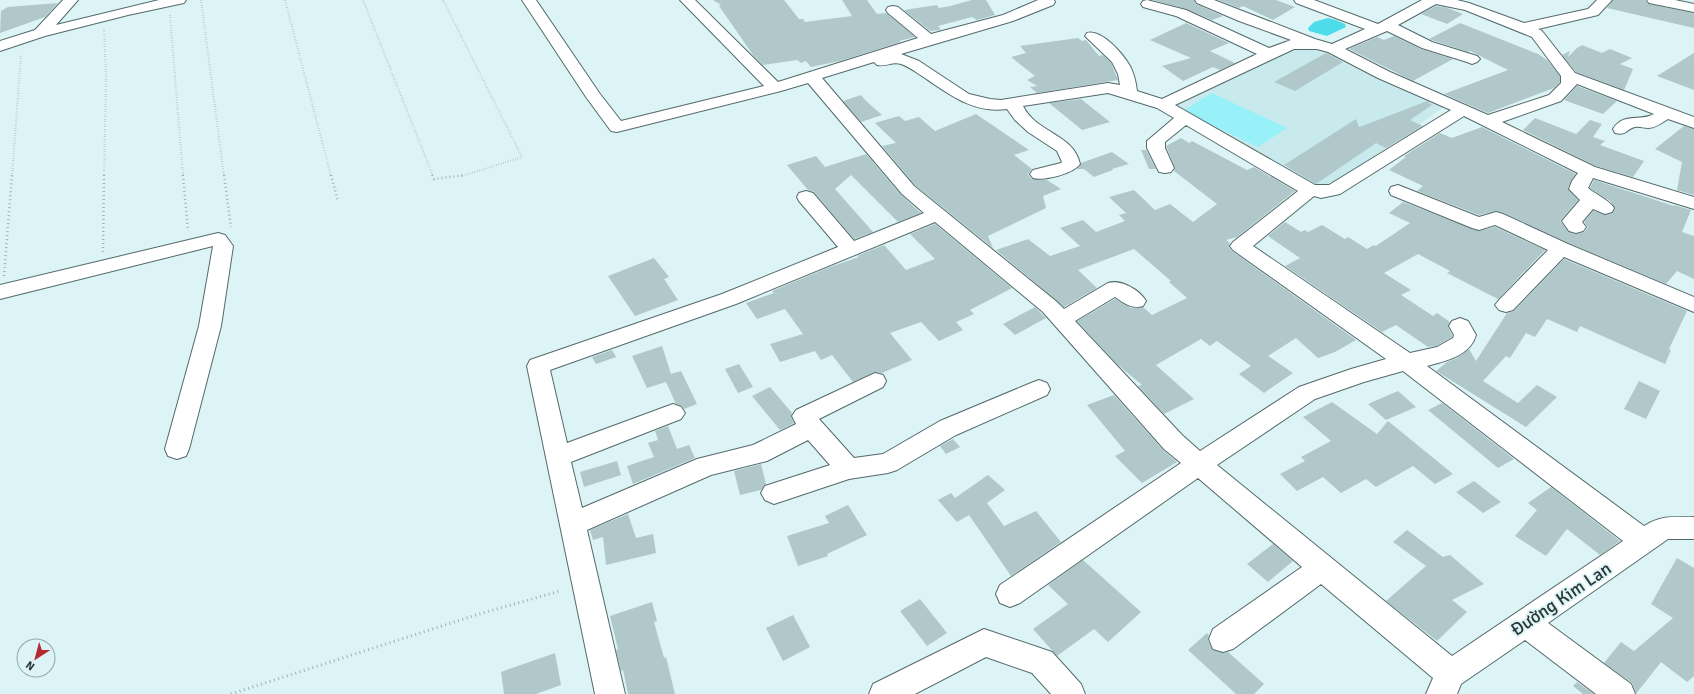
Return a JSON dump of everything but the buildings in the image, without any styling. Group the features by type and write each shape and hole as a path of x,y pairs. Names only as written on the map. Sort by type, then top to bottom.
{"street":[{"path":"40,33 71,0"},
{"path":"529,0 594,97 617,127 775,88 814,81 860,68 929,40 1008,18 1048,2 1045,0"},
{"path":"687,0 775,88"},
{"path":"1202,0 1296,38 1325,47 1462,109 1589,172 1694,203"},
{"path":"1301,0 1383,27 1428,45 1472,60"},
{"path":"1163,105 1291,44 1325,47 1383,27 1432,0"},
{"path":"1438,0 1469,7 1523,28 1540,37 1569,76 1569,84 1554,98 1529,105 1487,121"},
{"path":"1523,28 1593,12 1605,0"},
{"path":"1654,0 1694,8"},
{"path":"0,46 40,33 174,1"},
{"path":"1148,4 1181,13 1269,54"},
{"path":"893,10 929,40"},
{"path":"1092,36 1113,51 1120,61 1127,76 1129,94"},
{"path":"895,54 900,58 914,64 963,97 977,102 1001,105 1036,98 1108,88 1116,89 1163,105 1310,190 1321,192 1334,190 1462,109"},
{"path":"1569,76 1694,123"},
{"path":"814,81 908,190 1050,307 1173,442 1322,568 1446,684"},
{"path":"1013,103 1014,108 1024,119 1040,134 1064,148 1070,157 1071,164 1068,167 1039,174"},
{"path":"1622,129 1631,122 1649,123 1668,112"},
{"path":"1165,168 1156,148 1156,141 1176,124 1186,119"},
{"path":"1576,227 1572,221 1598,204 1578,189 1581,181 1589,172"},
{"path":"1310,190 1240,246 1406,362 1644,541"},
{"path":"1398,191 1479,224 1496,218 1561,248 1694,305"},
{"path":"806,197 850,249"},
{"path":"610,694 538,366 729,299 938,214"},
{"path":"1,292 218,239 223,246 210,326 177,449"},
{"path":"1506,305 1561,248"},
{"path":"1061,320 1116,288 1136,301"},
{"path":"1010,594 1199,464 1308,393 1359,375 1406,362 1443,354 1463,342 1465,335 1460,326"},
{"path":"849,469 811,427 804,416 875,381"},
{"path":"774,493 849,469 888,463 948,428 1039,389"},
{"path":"558,457 673,412"},
{"path":"573,524 706,466 758,454 811,427"},
{"name":"Đường Kim Lan","path":"1446,684 1525,624 1663,528 1694,528"},
{"path":"1223,639 1322,568"},
{"path":"1525,624 1620,694"},
{"path":"884,694 984,643 1042,662 1070,694"}],"path":[{"path":"201,0 231,227"},
{"path":"285,0 338,201"},
{"path":"363,0 434,180 459,177 522,156 443,0"},
{"path":"174,1 190,246"},
{"path":"103,17 106,77 103,267"},
{"path":"1,292 21,48 16,41"},
{"path":"231,694 479,614 560,590"}],"shaded area":[{"path":"1328,18 1345,24 1346,27 1327,36 1309,31 1308,28 1314,22"},
{"path":"1315,46 1444,107 1329,188 1310,187 1168,105 1288,49"},
{"path":"1212,93 1287,128 1258,147 1183,111"}]}
